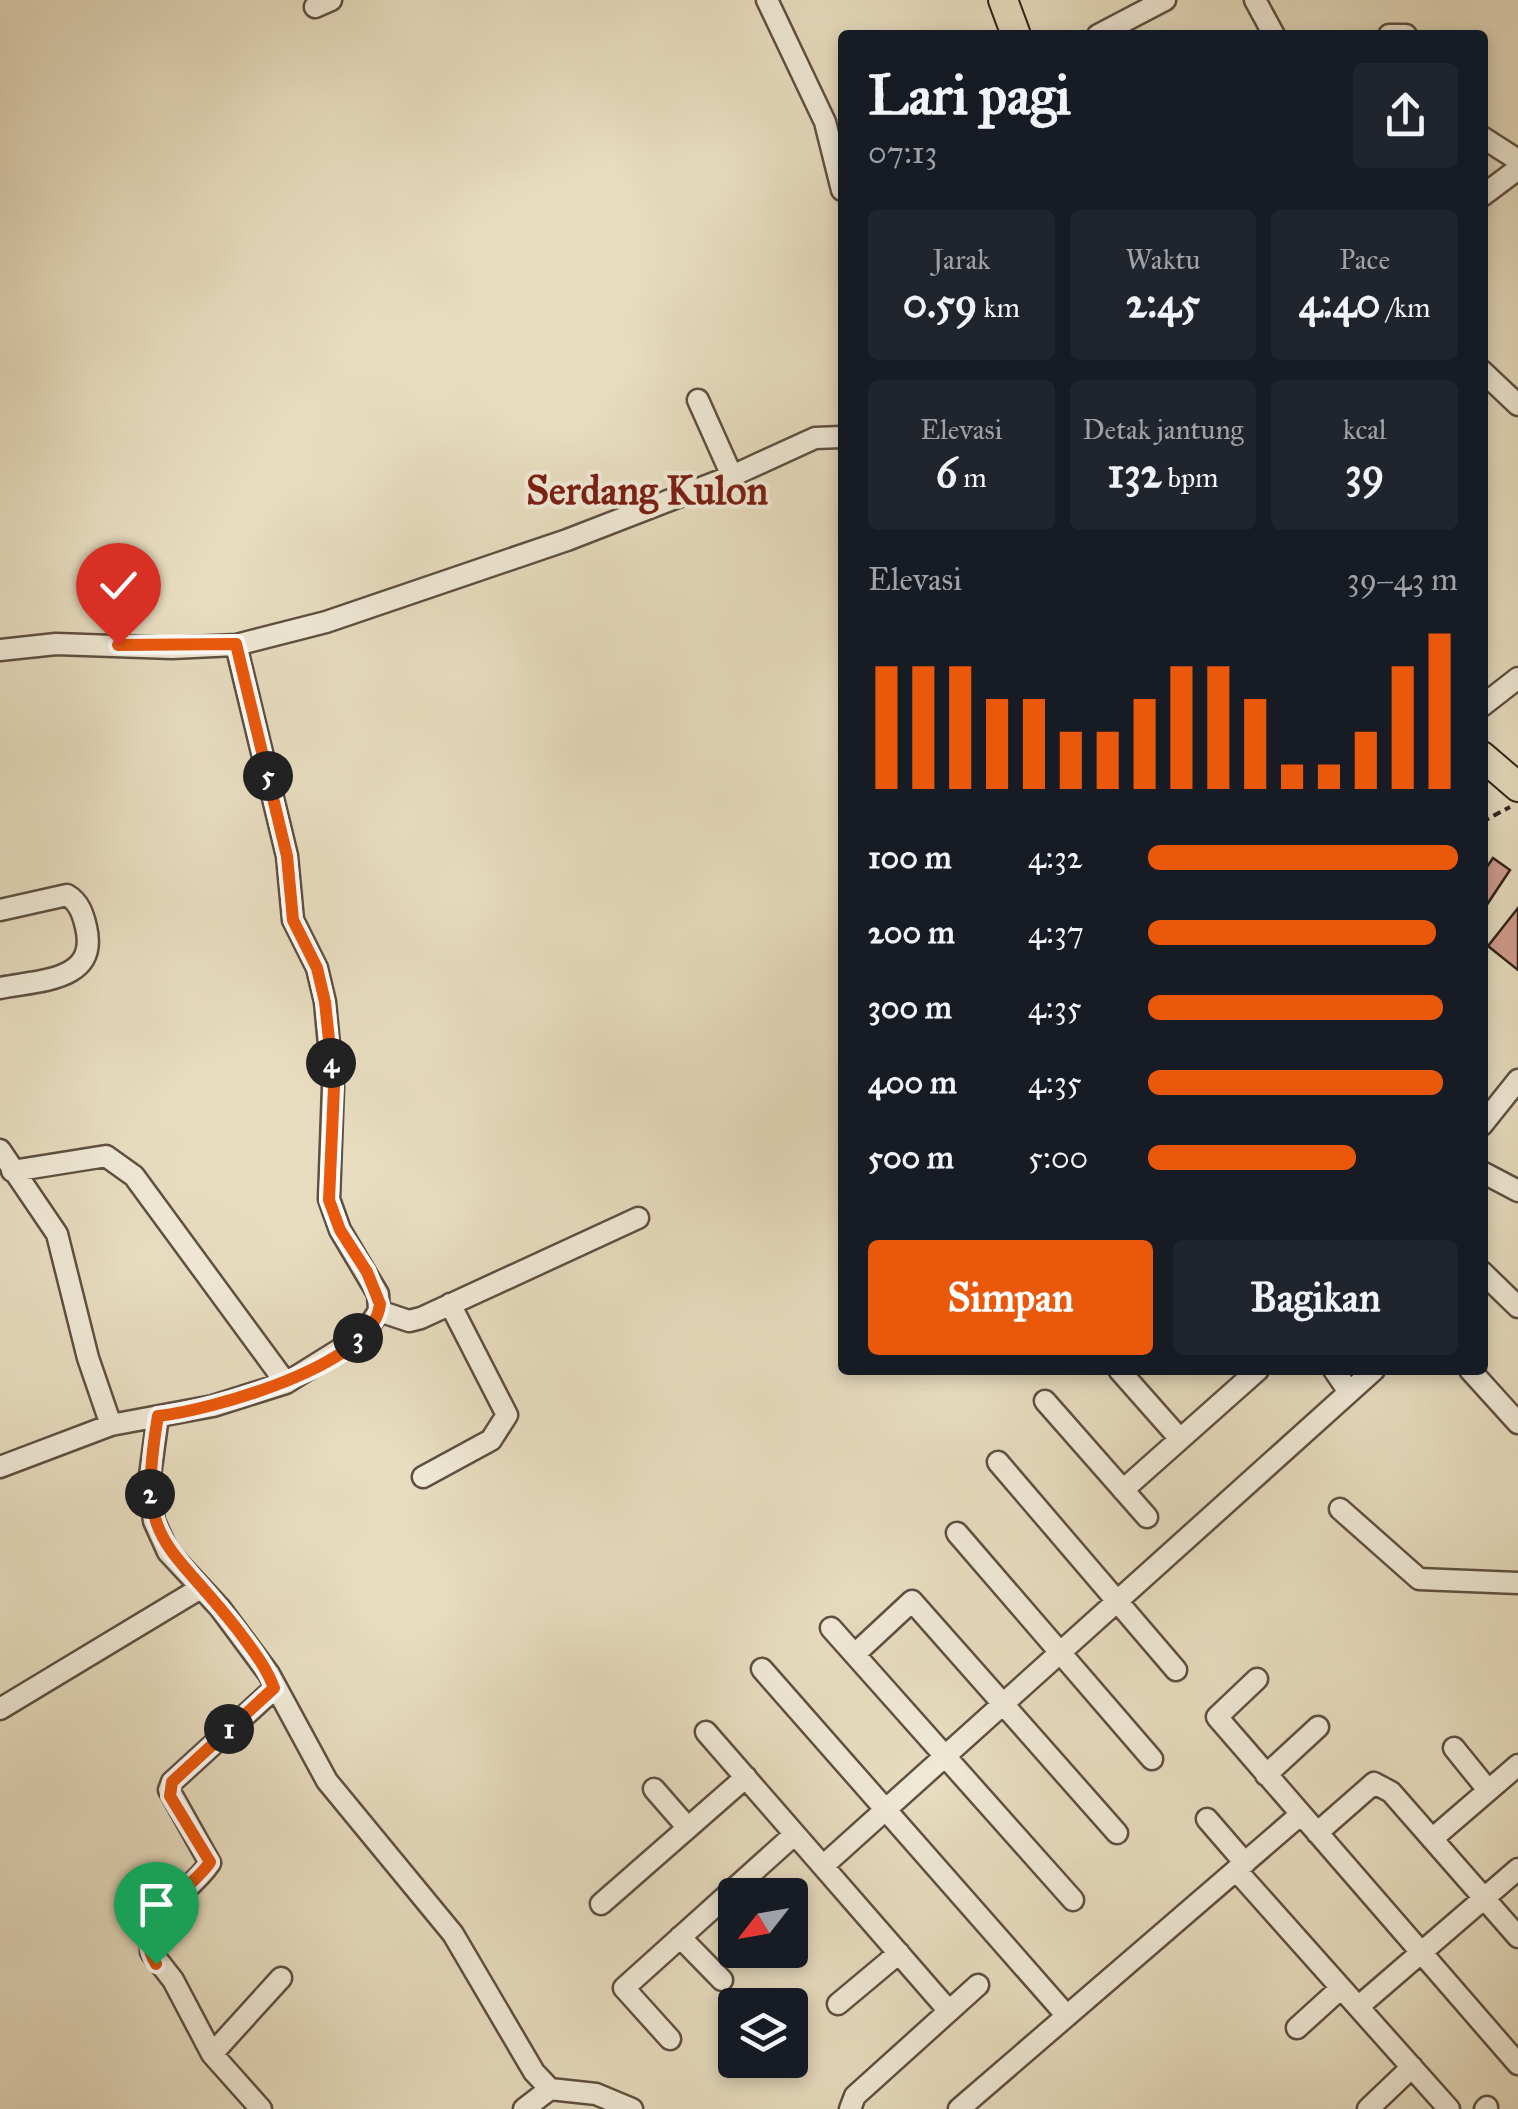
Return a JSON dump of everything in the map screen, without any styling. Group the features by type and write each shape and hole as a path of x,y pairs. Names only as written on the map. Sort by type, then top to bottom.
{"main road":[{"path":"1003,0 1014,30"},
{"path":"1488,761 1518,788"}],"street":[{"path":"767,0 824,122 838,175"},
{"path":"1107,30 1164,0"},
{"path":"1255,0 1271,30"},
{"path":"1488,144 1516,174 1488,192"},
{"path":"1488,377 1518,406"},
{"path":"698,400 732,476"},
{"path":"0,650 56,644 172,648 236,644 326,622 435,586 732,476 815,438 838,437"},
{"path":"0,1468 111,1426 213,1406 286,1384 363,1335 379,1312 378,1294 340,1230 329,1200 334,1087 325,1002 317,968 293,920 287,856 236,644"},
{"path":"1488,701 1518,678"},
{"path":"0,910 67,895 78,904 90,942 84,963 73,973 0,988"},
{"path":"1488,1118 1518,1080"},
{"path":"0,1150 57,1234 88,1358 111,1426"},
{"path":"12,1171 106,1156 134,1176 286,1384"},
{"path":"1488,1175 1518,1191"},
{"path":"379,1312 409,1321 638,1218"},
{"path":"1488,1278 1518,1307"},
{"path":"423,1478 491,1440 507,1415 450,1304"},
{"path":"1131,1375 1180,1439"},
{"path":"1123,1490 1252,1375"},
{"path":"1337,1375 1349,1392"},
{"path":"823,1866 1368,1375"},
{"path":"1475,1375 1518,1423"},
{"path":"1046,1400 1147,1517"},
{"path":"158,1416 149,1483 154,1521 168,1552 246,1642 327,1781 453,1934 534,2072 550,2089 596,2094 632,2109"},
{"path":"998,1462 1176,1670"},
{"path":"1340,1509 1420,1579 1518,1583"},
{"path":"957,1533 1152,1760"},
{"path":"0,1710 198,1589"},
{"path":"855,1654 912,1601 1117,1833"},
{"path":"832,1628 1073,1900"},
{"path":"762,1669 1068,2016"},
{"path":"1257,1679 1217,1717 1518,2064"},
{"path":"261,2109 212,2054 173,1980 150,1952 154,1923 163,1909 210,1862 169,1790 172,1782 274,1688"},
{"path":"1266,1775 1318,1727"},
{"path":"706,1732 949,2011"},
{"path":"1454,1748 1488,1790"},
{"path":"1432,1838 1518,1765"},
{"path":"601,1904 746,1778"},
{"path":"1316,1833 1374,1782 1390,1792 1518,1937"},
{"path":"654,1789 688,1828"},
{"path":"959,2109 1300,1815"},
{"path":"1207,1819 1342,1988 1449,2109"},
{"path":"753,1878 795,1834"},
{"path":"1358,2007 1518,1869"},
{"path":"670,2039 624,1988 718,1908"},
{"path":"680,1937 722,1980"},
{"path":"838,2004 899,1953"},
{"path":"212,2054 281,1978"},
{"path":"851,2108 855,2096 978,1985"},
{"path":"1297,2028 1342,1988"},
{"path":"1368,2109 1412,2067"},
{"path":"524,2109 550,2089"}],"path":[{"path":"1488,819 1518,802"}],"building":[{"path":"1493,858 1510,870 1488,903 1488,865"},
{"path":"1518,908 1518,970 1488,946"}],"district":[{"name":"Serdang Kulon","path":"647,490"}],"route":[{"path":"118,645 172,648 236,644 287,856 293,920 317,968 325,1002 334,1087 329,1200 333,1216 367,1272 380,1304 372,1326 363,1335 286,1384 213,1406 158,1416 149,1483 154,1521 168,1552 198,1589 220,1608 269,1674 274,1688 172,1782 170,1796 210,1862 170,1901 154,1923 150,1952 156,1964"}]}
